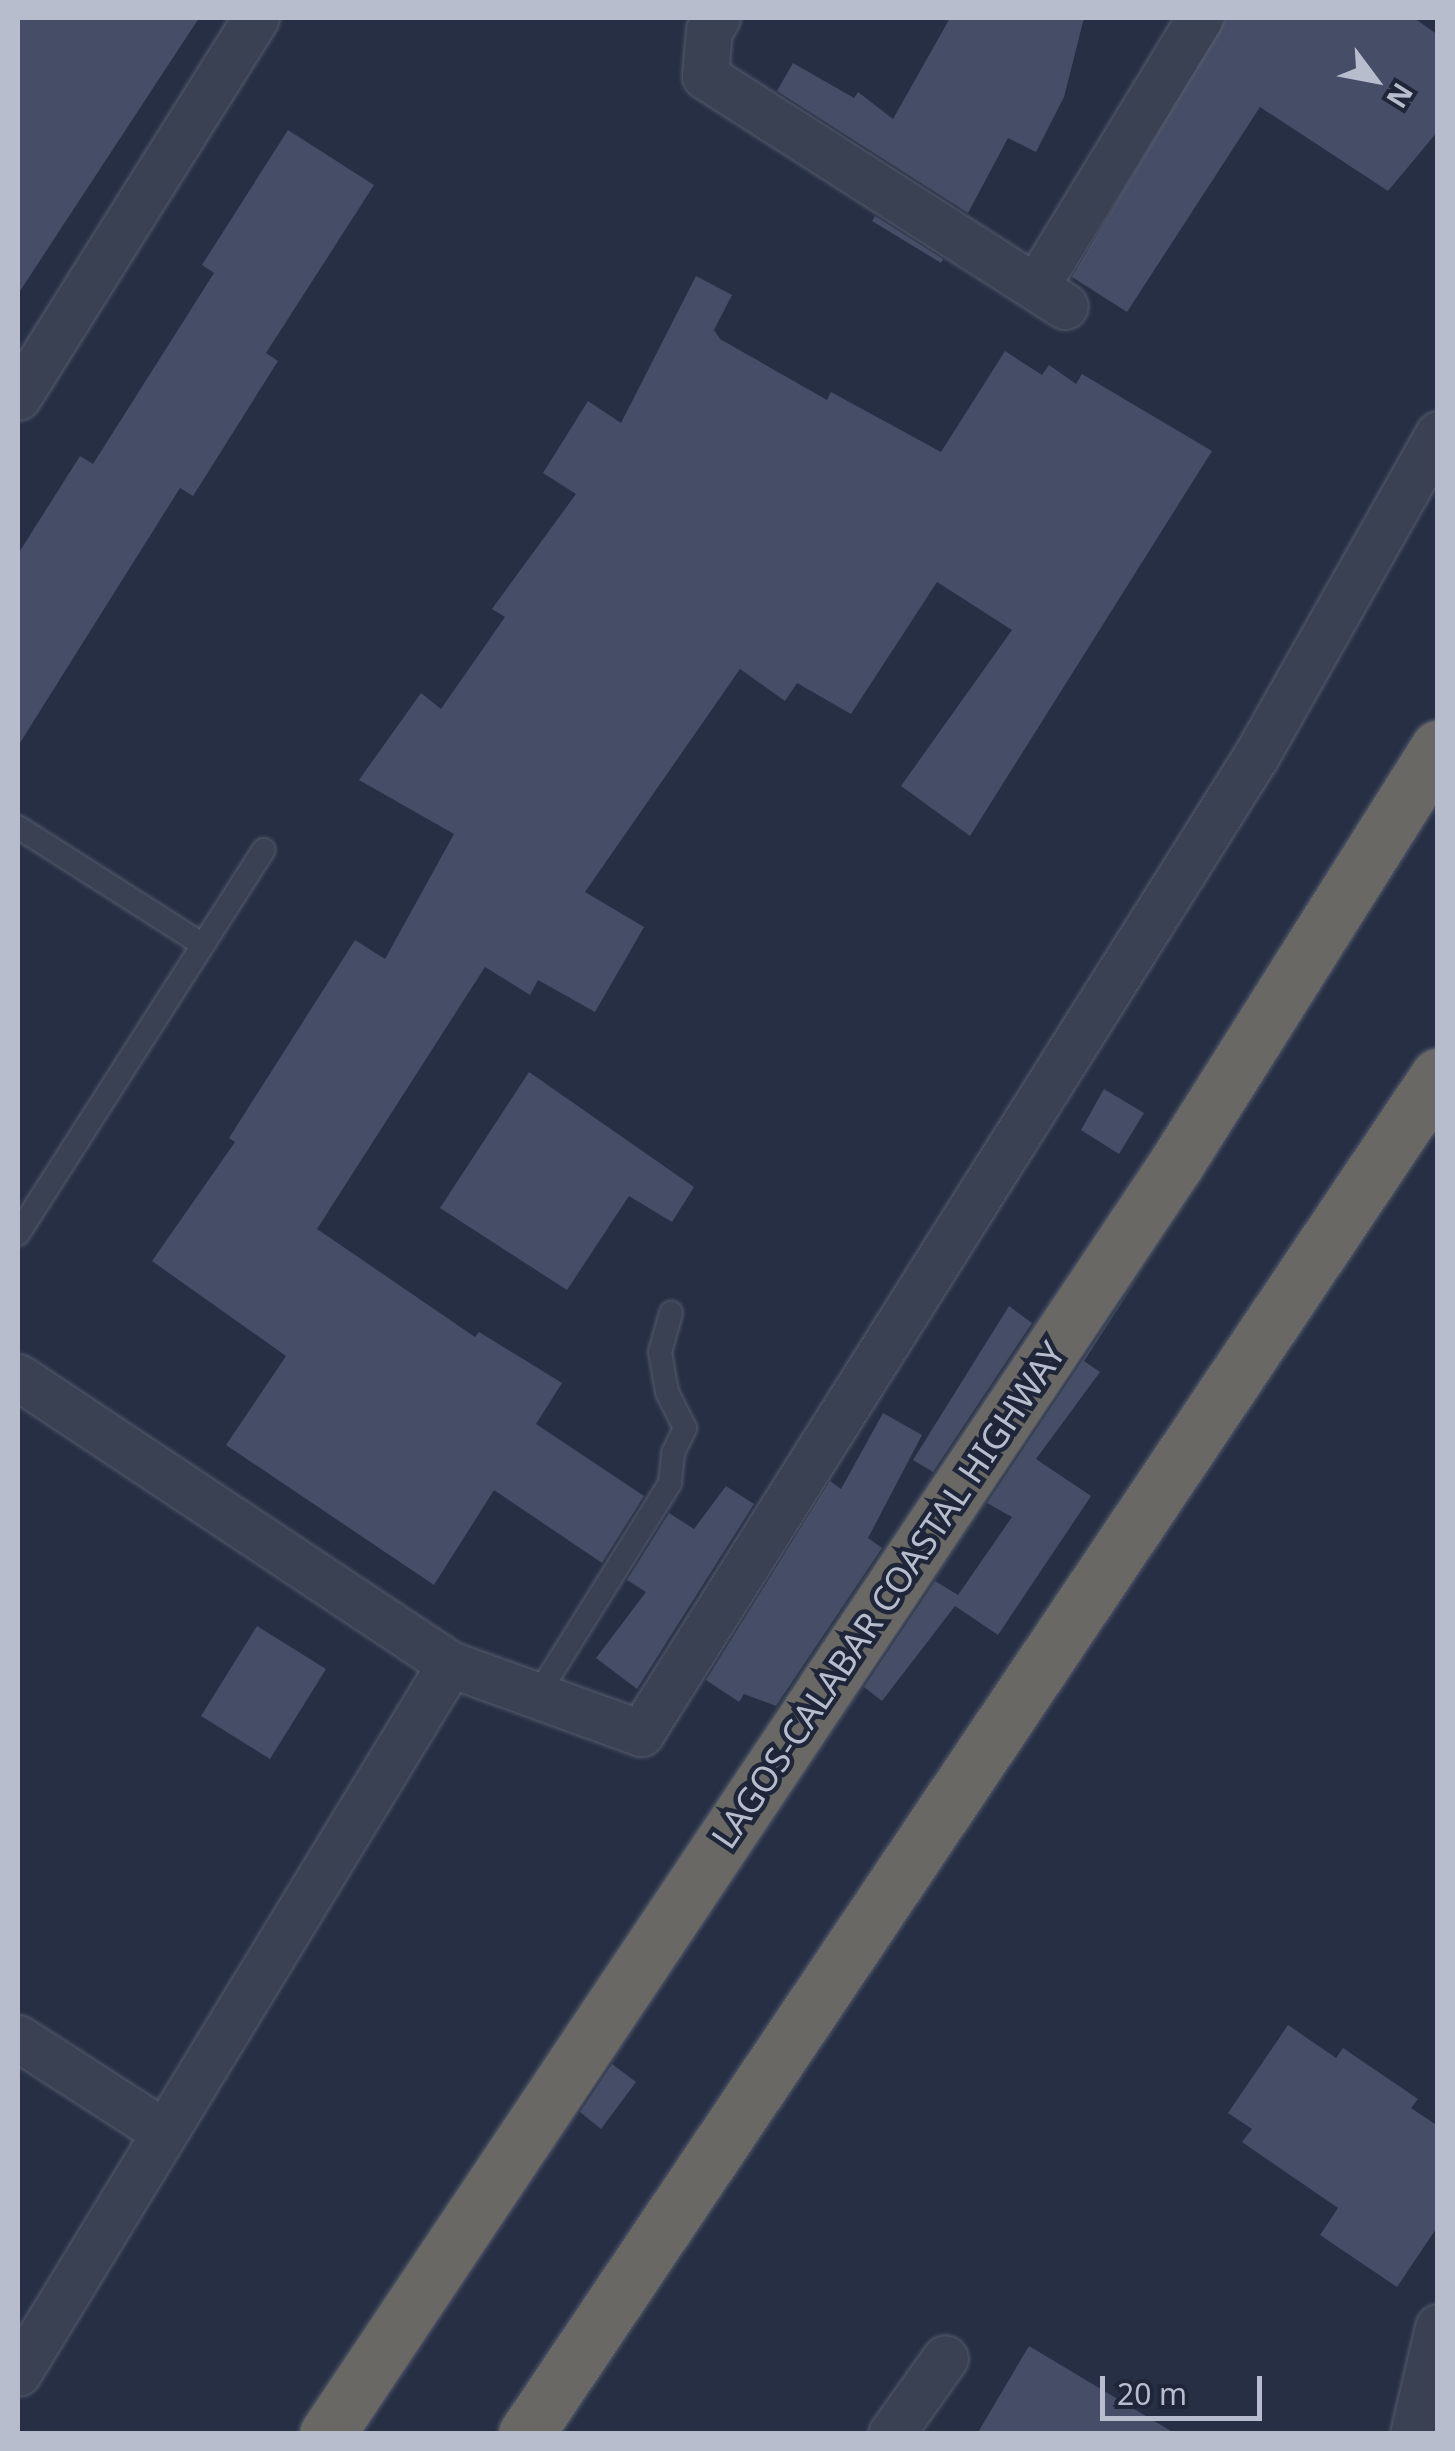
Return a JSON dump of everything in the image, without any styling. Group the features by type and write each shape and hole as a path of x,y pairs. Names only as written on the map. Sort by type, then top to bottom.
{"highway":[{"name":"LAGOS-CALABAR COASTAL HIGHWAY","path":"327,2434 1176,1164 1438,748"},
{"path":"526,2434 1438,1076"}],"street":[{"path":"18,397 256,18"},
{"path":"717,18 709,30 705,76 1064,306"},
{"path":"1049,264 1200,18"},
{"path":"18,1376 450,1664 641,1733 1256,756 1438,434"},
{"path":"18,2373 450,1664"},
{"path":"18,2038 164,2132"},
{"path":"1412,2434 1438,2328"},
{"path":"891,2434 945,2358"}],"lane":[{"path":"18,827 202,945"},
{"path":"18,1234 264,850"},
{"path":"537,1696 670,1483 673,1453 685,1428 667,1392 660,1352 671,1313"}],"building":[{"path":"18,18 199,18 18,294"},
{"path":"950,18 1084,18 1064,97 1036,152 1008,138 968,213 777,91 793,63 854,98 858,92 893,119"},
{"path":"1226,18 1414,18 1438,35 1438,131 1388,191 1260,107 1127,312 1072,277"},
{"path":"288,130 374,185 266,353 278,361 193,496 180,488 18,746 18,554 80,456 93,464 214,273 202,265"},
{"path":"875,216 943,259 941,263 872,221"},
{"path":"696,276 732,295 714,330 720,339 827,400 831,392 941,452 1005,351 1042,375 1049,365 1076,384 1082,374 1212,451 970,836 901,786 1012,630 937,582 851,714 797,683 785,701 740,669 585,892 644,927 595,1012 538,980 530,995 485,967 317,1229 475,1337 479,1332 562,1383 536,1424 644,1496 602,1563 494,1490 434,1585 226,1445 286,1356 152,1261 235,1142 229,1138 355,940 385,959 454,834 359,780 421,693 441,709 505,617 492,609 576,494 543,473 588,401 621,423"},
{"path":"529,1072 694,1187 672,1222 629,1196 567,1290 440,1208"},
{"path":"1104,1089 1144,1113 1119,1154 1081,1130"},
{"path":"1142,1271 1084,1361 1100,1372 1036,1459 1091,1496 998,1635 955,1606 882,1701 864,1687 935,1581 958,1595 1012,1517 987,1503"},
{"path":"1009,1306 1032,1323 933,1472 913,1460"},
{"path":"883,1413 922,1435 868,1538 882,1548 776,1706 744,1694 739,1702 706,1680 830,1481 841,1489"},
{"path":"726,1486 754,1504 637,1689 596,1658 646,1592 627,1580 669,1513 694,1529"},
{"path":"257,1626 326,1669 270,1759 201,1716"},
{"path":"1288,2025 1336,2058 1343,2048 1418,2099 1411,2108 1438,2126 1438,2226 1397,2287 1320,2235 1338,2208 1242,2142 1252,2129 1228,2113"},
{"path":"612,2064 636,2082 601,2129 580,2112"},
{"path":"1029,2346 1176,2434 977,2434"}]}
